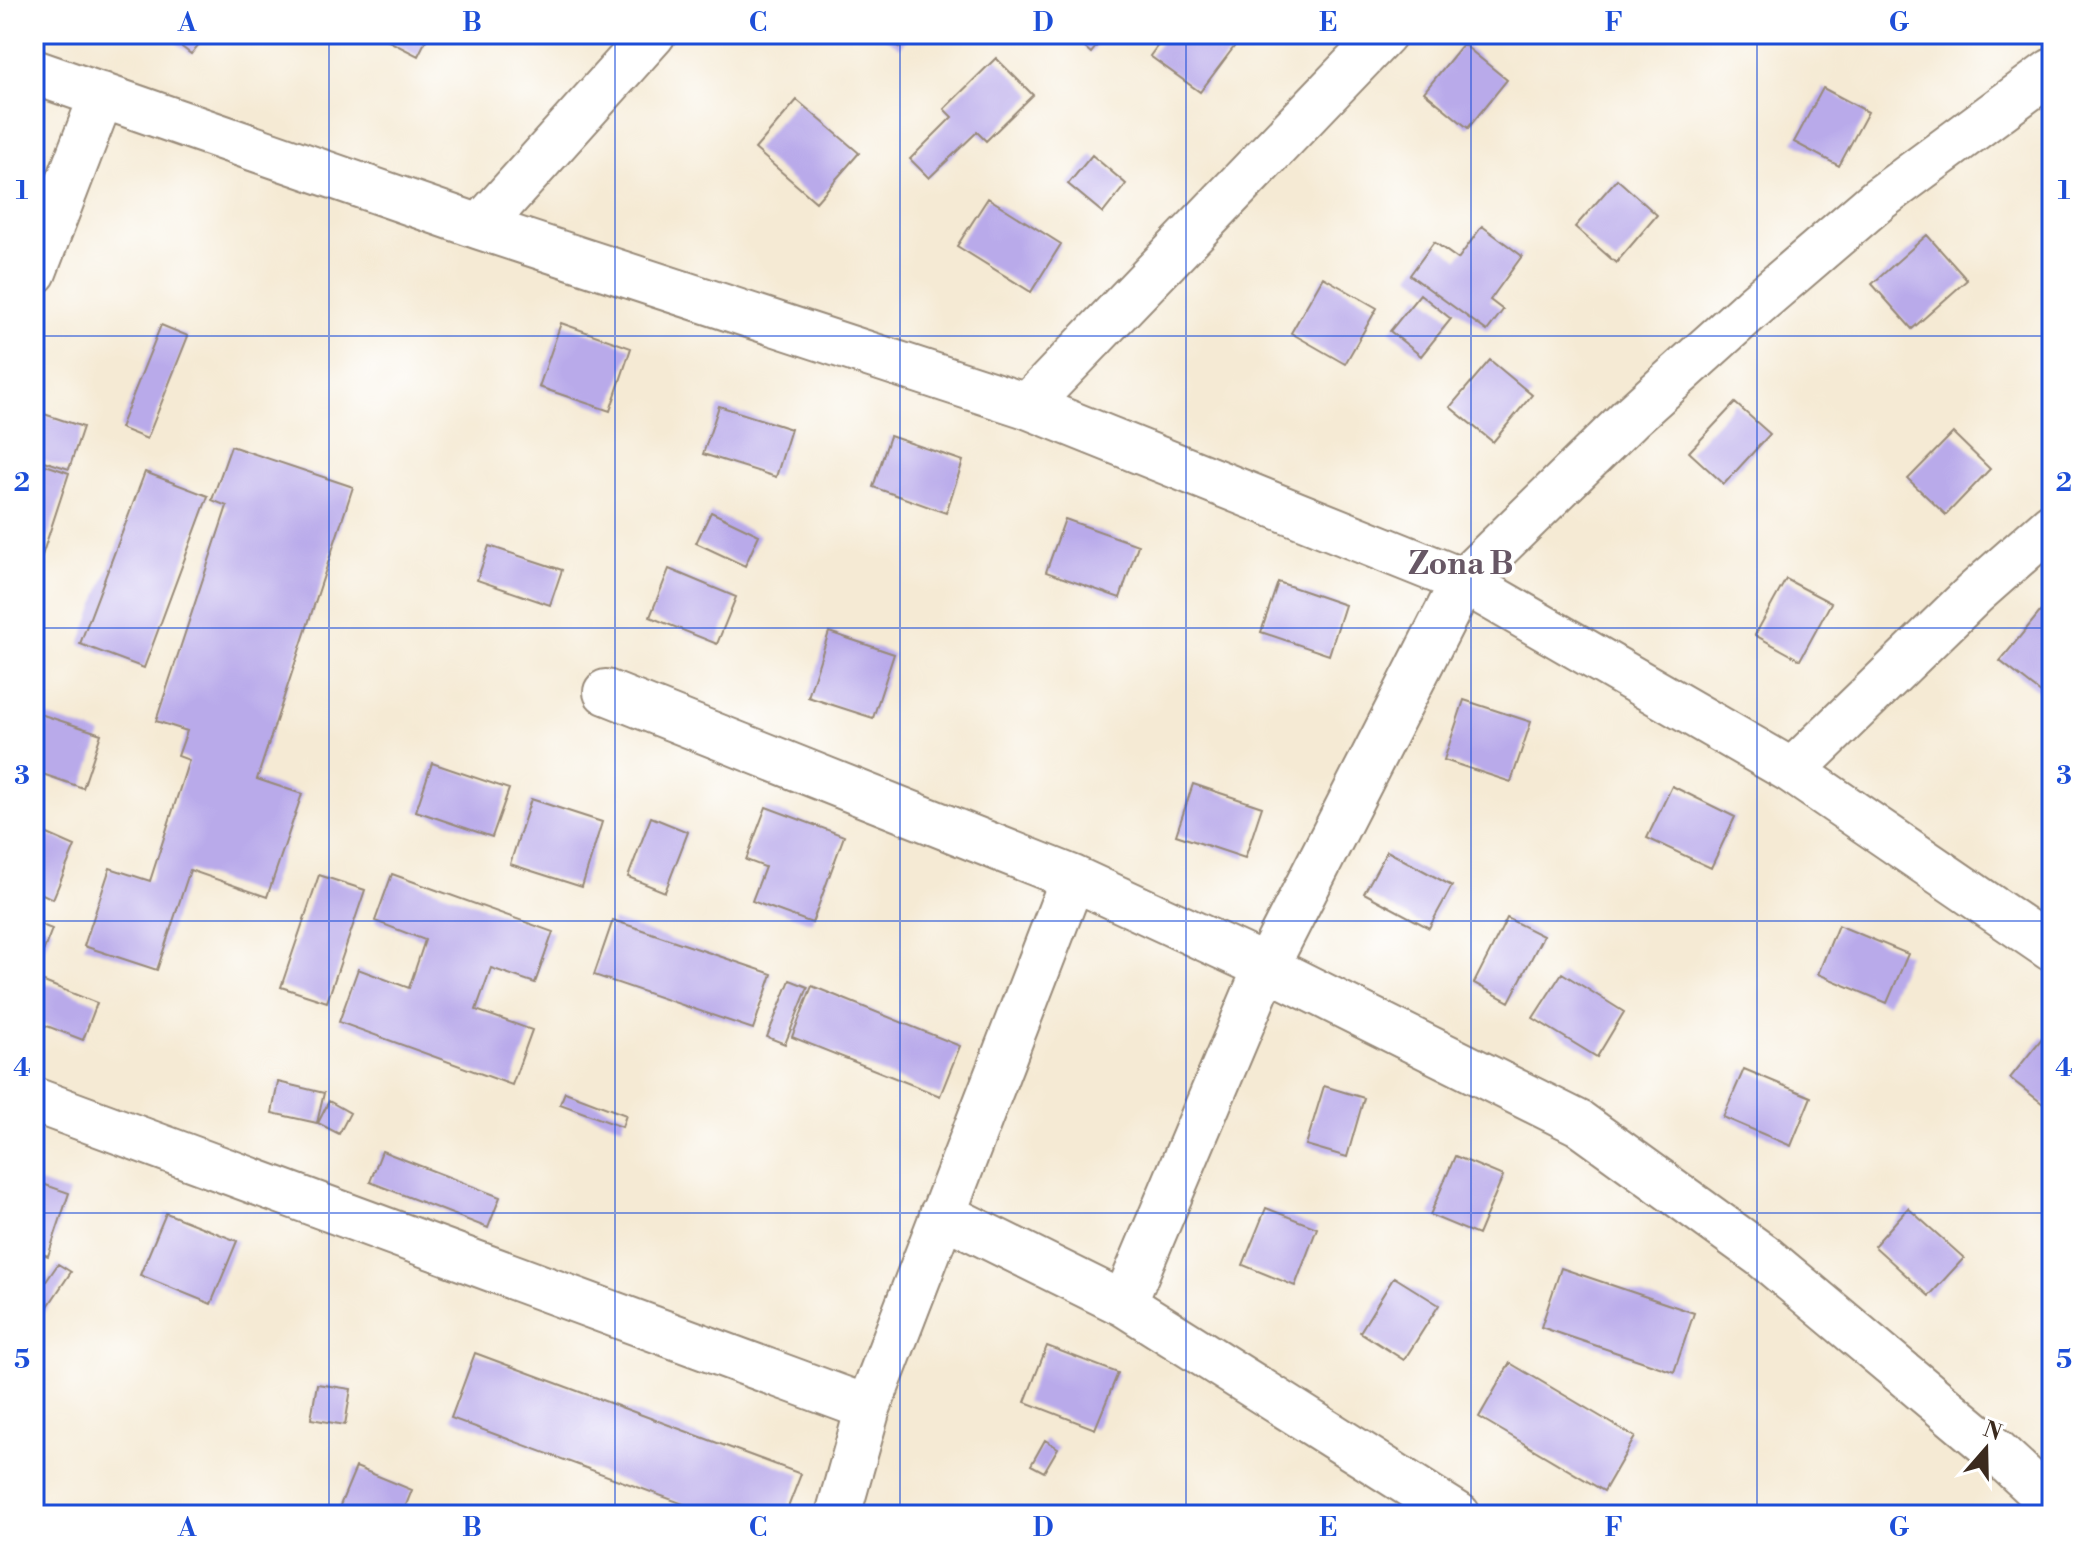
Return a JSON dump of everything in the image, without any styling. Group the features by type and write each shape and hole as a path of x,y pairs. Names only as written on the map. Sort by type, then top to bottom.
{"street":[{"path":"480,227 653,34"},
{"path":"1027,406 1384,34"},
{"path":"1124,1304 1266,967 1463,581 1630,418 1752,308 1879,199 2052,71"},
{"path":"34,72 480,227 1027,406 1463,581 1792,771 2052,949"},
{"path":"34,272 102,95"},
{"path":"1792,771 1975,593 2052,525"},
{"path":"606,692 1073,878 1266,967 1579,1123 1763,1256 1996,1451 2052,1503"},
{"path":"838,1515 868,1408 1073,878"},
{"path":"34,1100 868,1408"},
{"path":"942,1214 1124,1304 1458,1515"}],"building":[{"path":"165,34 207,34 191,54"},
{"path":"375,34 429,34 418,56"},
{"path":"886,34 909,34 900,48 884,37"},
{"path":"1069,34 1106,34 1091,53"},
{"path":"1166,34 1234,34 1240,39 1200,92 1150,56"},
{"path":"1463,44 1507,80 1468,128 1424,92"},
{"path":"996,58 1033,95 986,141 977,132 929,178 910,159 952,117 944,109"},
{"path":"1823,88 1868,112 1839,166 1794,142"},
{"path":"797,100 859,153 816,202 755,149"},
{"path":"1092,155 1126,184 1103,213 1068,184"},
{"path":"1617,179 1657,215 1616,263 1575,227"},
{"path":"988,198 1061,244 1031,292 957,246"},
{"path":"1482,226 1522,256 1490,300 1503,310 1487,331 1410,275 1434,242 1458,259"},
{"path":"1927,235 1967,280 1912,329 1872,284"},
{"path":"1323,277 1377,308 1345,364 1291,333"},
{"path":"1420,294 1451,319 1421,356 1390,331"},
{"path":"561,323 631,348 610,411 539,387"},
{"path":"161,325 188,336 147,439 120,428"},
{"path":"1490,360 1532,395 1493,442 1450,407"},
{"path":"1735,403 1770,434 1724,484 1689,452"},
{"path":"719,406 791,429 776,477 703,454"},
{"path":"41,413 83,427 69,469 34,458 34,433"},
{"path":"1953,433 1990,469 1946,515 1908,479"},
{"path":"890,436 963,461 946,513 873,487"},
{"path":"231,446 353,487 257,779 302,794 267,897 190,870 157,970 84,946 110,868 150,881 189,760 178,756 187,731 156,721 227,506 212,500"},
{"path":"34,461 69,473 35,577 34,577"},
{"path":"145,472 208,496 144,668 80,644"},
{"path":"711,512 759,535 745,566 696,543"},
{"path":"1065,519 1138,545 1120,598 1046,572"},
{"path":"489,546 562,570 550,605 477,580"},
{"path":"669,569 736,597 717,644 650,617"},
{"path":"1786,579 1831,603 1800,660 1755,635"},
{"path":"1278,582 1345,605 1329,655 1261,632"},
{"path":"2040,612 2052,622 2052,689 2046,697 2000,661"},
{"path":"829,632 894,654 873,718 808,697"},
{"path":"1464,700 1531,722 1511,782 1444,760"},
{"path":"34,712 101,734 83,788 34,771"},
{"path":"432,763 509,789 492,837 416,811"},
{"path":"1193,784 1262,807 1245,858 1176,835"},
{"path":"1672,786 1735,817 1711,868 1647,838"},
{"path":"531,799 602,822 582,887 510,864"},
{"path":"766,807 844,836 812,923 752,901 765,867 746,860"},
{"path":"651,817 688,832 665,892 628,877"},
{"path":"34,828 75,846 53,899 34,890"},
{"path":"1387,851 1452,886 1429,928 1364,893"},
{"path":"392,874 553,932 535,983 491,968 476,1010 532,1030 512,1085 339,1022 358,969 409,988 425,940 375,921"},
{"path":"319,875 365,890 327,1002 281,987"},
{"path":"1507,918 1543,936 1509,1002 1474,983"},
{"path":"613,920 772,974 753,1029 594,975"},
{"path":"34,922 52,929 34,975"},
{"path":"1838,925 1908,954 1887,1003 1818,974"},
{"path":"1562,973 1624,1012 1597,1057 1533,1018"},
{"path":"34,978 97,1003 83,1040 34,1021"},
{"path":"790,980 808,987 785,1044 767,1037"},
{"path":"812,986 960,1046 940,1096 792,1037"},
{"path":"2043,1037 2052,1044 2052,1111 2010,1078"},
{"path":"1744,1069 1811,1097 1791,1146 1723,1117"},
{"path":"278,1082 324,1093 317,1123 272,1113"},
{"path":"1324,1086 1364,1098 1347,1157 1306,1145"},
{"path":"565,1092 626,1115 622,1127 560,1104"},
{"path":"329,1101 350,1113 339,1134 318,1123"},
{"path":"382,1151 500,1197 488,1228 370,1182"},
{"path":"1455,1156 1503,1176 1478,1235 1430,1215"},
{"path":"34,1181 69,1193 48,1256 34,1251"},
{"path":"1266,1208 1317,1228 1295,1286 1243,1265"},
{"path":"1908,1208 1964,1258 1929,1296 1874,1246"},
{"path":"166,1213 237,1241 211,1304 140,1275"},
{"path":"58,1264 71,1272 34,1327 34,1299"},
{"path":"1561,1268 1694,1313 1674,1372 1541,1327"},
{"path":"1394,1277 1439,1305 1404,1360 1360,1332"},
{"path":"1047,1346 1118,1373 1095,1429 1025,1402"},
{"path":"475,1353 801,1474 785,1515 713,1515 451,1418"},
{"path":"1510,1363 1635,1437 1604,1491 1479,1417"},
{"path":"317,1384 351,1389 345,1425 311,1419"},
{"path":"1045,1440 1058,1448 1044,1472 1031,1465"},
{"path":"356,1467 412,1490 402,1515 336,1515"}],"district":[{"name":"Zona B","path":"1461,563"}]}
